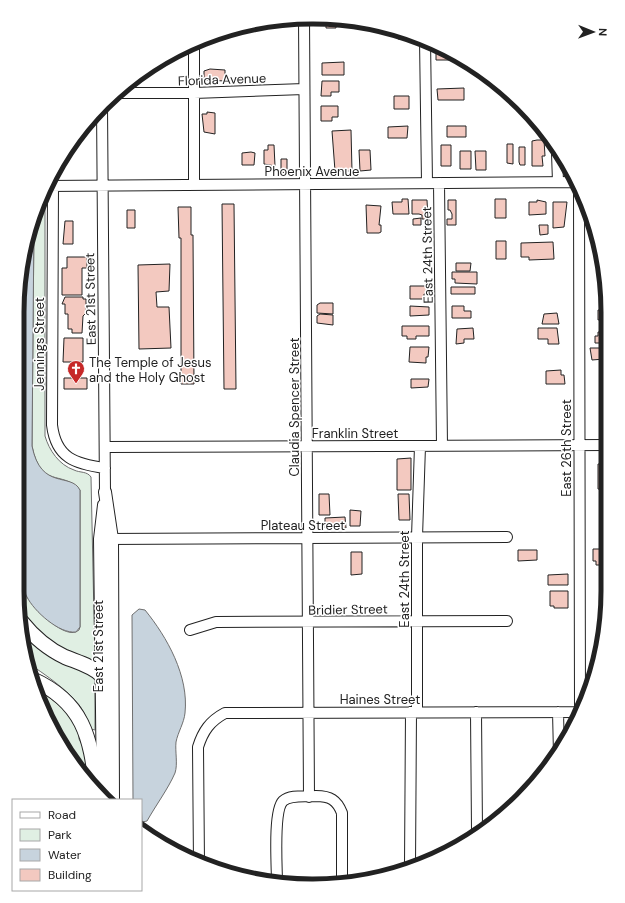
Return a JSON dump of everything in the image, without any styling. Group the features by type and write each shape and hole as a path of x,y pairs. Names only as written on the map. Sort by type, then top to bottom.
{"highway":[{"path":"26,626 44,644 63,656 96,670 101,675"},
{"path":"38,678 64,698 76,714 87,735 93,755 95,780"},
{"path":"39,682 47,686"}],"main road":[{"name":"East 21st Street","path":"105,492 112,693 113,799"},
{"name":"East 21st Street","path":"103,789 101,675 106,539"}],"street":[{"name":"Claudia Spencer Street","path":"304,24 309,796"},
{"path":"425,47 427,183"},
{"path":"194,50 194,184"},
{"name":"Florida Avenue","path":"126,93 194,93 304,89"},
{"name":"East 21st Street","path":"102,115 105,492"},
{"path":"557,160 558,182"},
{"name":"Phoenix Avenue","path":"54,186 569,182"},
{"name":"East 24th Street","path":"439,183 442,446"},
{"name":"Jennings Street","path":"50,193 52,425 54,438 58,448 76,463 105,468"},
{"name":"East 26th Street","path":"579,202 580,699"},
{"name":"Franklin Street","path":"105,447 601,445"},
{"name":"East 24th Street","path":"410,862 420,446"},
{"name":"Plateau Street","path":"106,539 507,537"},
{"name":"Bridier Street","path":"190,630 216,622 308,623 507,621"},
{"path":"101,675 112,693"},
{"path":"476,712 477,827"},
{"path":"558,712 559,740"},
{"name":"Haines Street","path":"199,856 198,747 202,734 208,725 225,713 574,712"},
{"path":"277,877 277,812 279,806 287,798 309,796 331,798 340,806 342,813 342,877"}],"green space":[{"path":"45,205 45,436 49,447 59,461 69,468 85,473 91,477 95,664 60,650 26,619 24,591 36,608 59,628 73,632 79,630 80,627 80,490 66,480 46,474 36,460 32,446 34,239"},
{"path":"27,632 95,677 95,730 91,729 84,713 74,699 35,668"},
{"path":"43,692 69,713 79,734 79,739 87,754 89,772 63,735"}],"water":[{"path":"34,239 32,446 36,460 42,469 49,475 76,485 80,490 80,627 76,632 69,632 62,629 41,615 30,603 24,590 24,312 26,275"},
{"path":"139,609 145,610 161,632 180,671 184,685 185,699 185,713 176,742 175,773 147,821 142,822 142,799 133,799 132,615"}],"building":[{"path":"326,25 336,25 336,28 326,28"},
{"path":"436,52 451,60 436,60"},
{"path":"344,62 344,75 322,75 322,63"},
{"path":"210,69 225,70 225,81 204,80 204,71"},
{"path":"322,81 339,81 339,92 331,92 331,96 321,96"},
{"path":"464,88 464,100 438,100 437,89"},
{"path":"394,96 409,96 409,109 394,109"},
{"path":"321,106 338,106 338,117 332,117 332,121 321,121"},
{"path":"207,112 215,113 215,134 204,132 202,114 207,114"},
{"path":"408,126 407,138 388,138 388,127"},
{"path":"447,126 466,126 466,137 447,137"},
{"path":"351,130 352,171 335,171 332,131"},
{"path":"532,141 544,141 545,156 542,156 543,166 532,166"},
{"path":"507,144 513,144 513,164 507,163"},
{"path":"268,145 274,145 275,166 264,164 264,150 268,150"},
{"path":"441,145 451,145 451,166 441,166"},
{"path":"519,147 525,147 525,165 520,165 519,162"},
{"path":"359,150 370,150 371,170 360,171"},
{"path":"460,151 471,151 471,169 460,169"},
{"path":"475,151 486,151 486,170 476,170"},
{"path":"242,153 255,153 254,165 242,165"},
{"path":"281,159 287,159 287,173 281,172"},
{"path":"402,199 408,199 409,214 393,214 392,202 402,202"},
{"path":"495,199 506,199 506,218 495,218"},
{"path":"412,200 427,200 428,219 422,219 422,215 419,214 412,214"},
{"path":"448,200 456,200 456,225 447,225 447,219 452,219 452,214 450,210 448,210"},
{"path":"537,200 546,202 546,214 529,215 529,202 537,202"},
{"path":"553,202 567,202 564,227 553,228"},
{"path":"222,204 234,204 236,389 224,389"},
{"path":"366,205 381,206 379,225 381,225 381,232 367,233"},
{"path":"178,207 191,207 191,235 193,235 194,384 181,384 181,238 179,238"},
{"path":"127,210 135,210 135,228 127,228"},
{"path":"421,218 421,225 413,225 413,219"},
{"path":"65,221 73,221 73,244 63,244"},
{"path":"539,225 548,225 548,234 540,235"},
{"path":"496,241 506,241 506,259 496,259"},
{"path":"553,242 554,259 529,260 529,257 521,257 521,243"},
{"path":"67,257 87,257 87,268 82,268 82,295 62,295 62,268 67,268"},
{"path":"456,263 471,263 470,271 456,271"},
{"path":"170,264 169,291 156,292 157,307 169,307 171,348 139,349 138,265"},
{"path":"452,272 477,272 477,284 455,283 455,279 452,279"},
{"path":"410,286 427,286 427,294 424,294 424,299 410,299"},
{"path":"451,287 475,287 475,294 451,294"},
{"path":"65,297 83,297 83,299 86,299 86,313 83,316 82,333 72,333 72,329 68,329 68,314 65,314 65,304 62,304"},
{"path":"320,303 333,303 333,314 317,313 317,305"},
{"path":"410,306 429,307 429,315 410,316"},
{"path":"452,306 464,306 464,311 471,311 471,318 452,318"},
{"path":"598,310 601,310 601,319 598,320"},
{"path":"557,313 559,324 542,324 544,314"},
{"path":"320,314 333,315 333,325 317,323 317,316"},
{"path":"402,326 429,326 429,336 416,336 416,339 407,339 407,336 402,336"},
{"path":"473,328 474,339 464,339 464,343 456,344 457,329"},
{"path":"538,328 557,328 559,344 548,344 548,339 538,339"},
{"path":"598,332 601,332 601,343 595,343 595,336 598,336"},
{"path":"64,338 83,338 83,362 63,362"},
{"path":"410,347 429,347 426,363 409,362"},
{"path":"590,348 601,348 601,359 592,360"},
{"path":"561,370 561,375 564,375 565,384 546,384 546,371"},
{"path":"600,372 601,372 601,387"},
{"name":"The Temple of Jesus and the Holy Ghost","path":"64,378 87,378 87,389 64,389"},
{"path":"411,379 429,379 428,387 411,388"},
{"path":"411,458 411,490 397,490 397,459"},
{"path":"598,464 601,464 601,489 598,489"},
{"path":"319,494 329,494 330,515 319,515"},
{"path":"398,494 409,494 410,520 399,520"},
{"path":"350,510 361,511 360,526 350,526"},
{"path":"345,517 346,528 325,528 325,518"},
{"path":"593,549 601,549 601,565 596,565 596,561 593,561"},
{"path":"518,550 537,550 537,560 518,561"},
{"path":"351,552 362,552 362,574 351,575"},
{"path":"568,574 568,585 548,585 548,575"},
{"path":"550,591 568,591 568,608 554,608 554,606 550,606"}],"place":[{"name":"The Temple of Jesus and the Holy Ghost","path":"76,384"}]}
